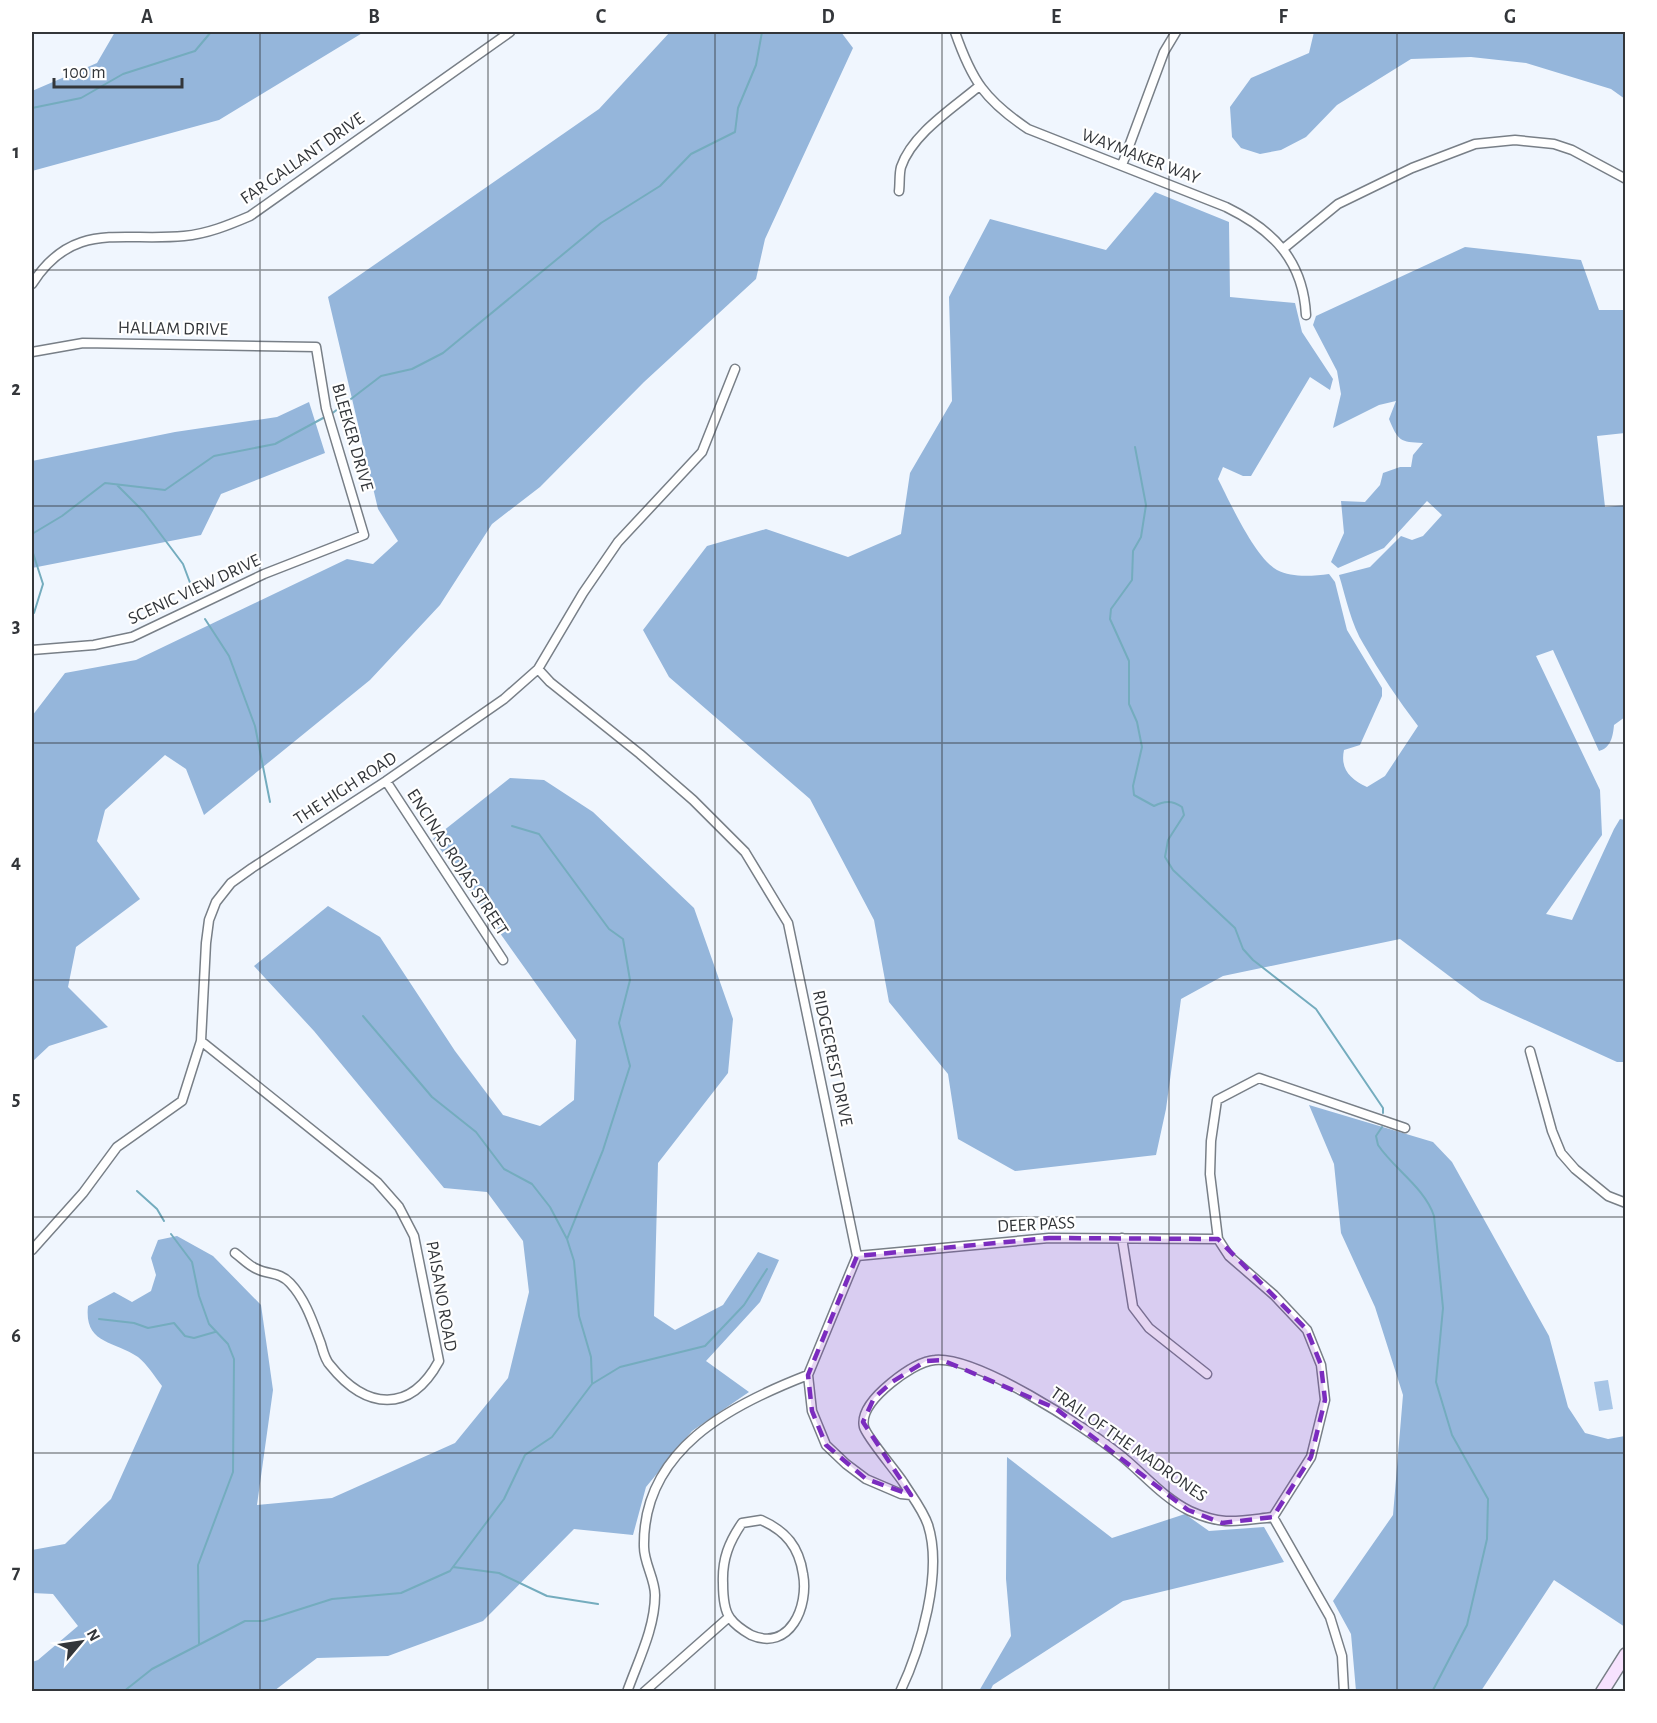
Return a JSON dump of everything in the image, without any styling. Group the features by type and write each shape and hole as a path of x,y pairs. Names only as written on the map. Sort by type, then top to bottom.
{"street":[{"name":"FAR GALLANT DRIVE","path":"32,284 52,257 68,246 108,237 185,236 210,231 250,216 510,32"},
{"name":"WAYMAKER WAY","path":"955,32 978,87 1002,111 1028,129 1256,221 1283,249 1299,280 1305,298 1306,315"},
{"path":"1122,165 1164,52 1176,32"},
{"path":"899,191 901,167 914,146 929,129 978,87"},
{"path":"1283,249 1338,204 1412,168 1475,144 1515,140 1554,144 1572,150 1626,179"},
{"name":"HALLAM DRIVE","path":"32,352 83,343 316,348"},
{"name":"BLEEKER DRIVE","path":"316,348 326,408 364,535"},
{"name":"THE HIGH ROAD","path":"32,1250 83,1193 117,1147 182,1101 201,1041 206,943 216,902 231,883 386,781 504,699 538,669 583,593 618,542 702,452 735,369"},
{"name":"SCENIC VIEW DRIVE","path":"32,650 94,645 132,637 264,574 364,535"},
{"name":"RIDGECREST DRIVE","path":"538,669 550,682 693,800 745,852 788,923 857,1256"},
{"name":"ENCINAS ROJAS STREET","path":"386,781 502,960"},
{"name":"PAISANO ROAD","path":"201,1041 377,1182 399,1207 414,1236 438,1361 429,1378 401,1397 381,1402 368,1396 329,1364 306,1307 284,1276 258,1270 235,1253"},
{"path":"1530,1051 1552,1131 1561,1153 1575,1169 1608,1196 1626,1203"},
{"path":"1344,1692 1342,1656 1330,1617 1273,1517 1311,1457 1325,1400 1321,1365 1307,1330 1274,1295 1229,1256 1218,1239 1210,1174 1217,1100 1259,1078 1405,1128"},
{"name":"DEER PASS","path":"857,1256 1049,1238 1218,1239"},
{"path":"1122,1238 1133,1307 1149,1328 1207,1374"},
{"path":"857,1256 808,1375 812,1411 826,1445 866,1479 901,1494 911,1495"},
{"name":"TRAIL OF THE MADRONES","path":"900,1692 915,1659 923,1630 934,1555 928,1523 887,1457 865,1433 863,1422 874,1398 892,1382 926,1361 942,1360 974,1370 1055,1408 1119,1454 1188,1510 1222,1523 1273,1517"},
{"path":"627,1692 651,1626 654,1605 655,1594 643,1548 648,1503 657,1482 676,1455 704,1429 731,1410 766,1391 808,1375"},
{"path":"761,1520 790,1538 800,1557 804,1578 803,1601 795,1624 775,1638 761,1639 744,1631 729,1617 723,1594 723,1566 730,1540 742,1523 761,1520"},
{"path":"644,1691 729,1617"},
{"path":"1602,1692 1626,1654"}],"highlighted area":[{"path":"1049,1238 1218,1239 1307,1330 1321,1365 1325,1400 1311,1457 1273,1517 1222,1523 1188,1510 1055,1408 942,1360 926,1361 892,1382 874,1398 863,1422 911,1495 866,1479 826,1445 812,1411 808,1375 857,1256"}],"shaded area":[{"path":"115,32 364,32 219,120 32,171 32,91 97,63"},
{"path":"670,32 841,32 853,48 765,239 756,279 644,382 540,487 492,524 440,605 370,680 204,815 186,769 165,755 105,810 97,841 140,899 76,947 68,987 108,1027 49,1046 32,1062 32,716 65,673 136,660 347,559 373,564 398,541 378,509 328,297 599,109"},
{"path":"1314,32 1625,32 1625,99 1611,89 1526,63 1471,57 1411,59 1337,105 1306,137 1281,150 1260,154 1241,148 1232,137 1230,107 1251,78 1309,53"},
{"path":"1155,192 1229,222 1230,297 1295,303 1302,332 1333,379 1330,390 1310,377 1251,476 1243,476 1223,467 1218,479 1244,529 1269,564 1289,574 1309,576 1329,574 1335,582 1347,630 1382,688 1382,696 1360,745 1344,750 1344,763 1348,773 1367,787 1385,776 1418,726 1376,666 1359,637 1339,575 1370,567 1401,536 1412,540 1423,536 1442,515 1427,501 1384,548 1338,568 1331,562 1344,533 1341,501 1365,502 1380,485 1383,473 1400,467 1411,467 1413,455 1423,443 1405,441 1395,432 1389,419 1396,401 1379,405 1333,428 1341,394 1337,371 1313,325 1316,316 1465,247 1581,260 1599,310 1625,310 1625,433 1597,436 1605,507 1626,505 1625,717 1614,725 1612,737 1606,747 1599,751 1553,650 1536,656 1600,790 1602,835 1546,914 1572,920 1614,829 1620,819 1625,820 1625,1062 1617,1062 1481,1000 1400,939 1223,976 1181,999 1166,1109 1156,1155 1015,1171 958,1139 948,1074 889,1002 874,920 810,799 669,677 643,630 707,546 766,529 848,557 901,534 910,473 952,401 949,297 990,219 1106,250"},
{"path":"309,402 325,453 221,494 201,535 32,568 32,461 175,432 277,417"},
{"path":"510,778 544,780 593,812 694,908 733,1019 728,1073 658,1163 654,1316 675,1330 723,1305 758,1252 779,1260 760,1302 706,1361 749,1392 692,1431 646,1487 633,1535 574,1529 483,1621 388,1656 317,1658 274,1691 32,1692 32,1662 38,1660 78,1626 53,1594 32,1593 32,1550 65,1544 111,1499 162,1386 138,1357 95,1334 88,1318 88,1306 114,1292 132,1302 151,1291 156,1275 151,1258 158,1240 177,1236 213,1256 261,1305 273,1390 257,1505 332,1498 455,1443 508,1378 529,1292 523,1241 487,1192 444,1188 314,1031 254,966 328,906 380,937 455,1051 503,1115 540,1126 574,1100 576,1040 433,839"},
{"path":"1309,1105 1433,1142 1452,1162 1549,1336 1568,1407 1585,1433 1608,1439 1625,1436 1625,1627 1554,1580 1481,1691 1356,1691 1351,1634 1333,1601 1393,1515 1403,1395 1375,1307 1341,1233 1334,1164"},
{"path":"1608,1380 1613,1409 1599,1411 1594,1382"},
{"path":"1007,1457 1112,1538 1185,1514 1209,1531 1264,1527 1284,1562 1123,1601 993,1685 990,1691 979,1691 1011,1636 1006,1579"}],"waterway":[{"path":"32,108 81,98 123,74 195,51 211,32"},
{"path":"330,415 381,376 412,369 443,353 601,223 660,186 691,154 735,132 738,108 756,65 762,32"},
{"path":"32,534 62,516 105,483 165,490 214,456 275,444 325,417"},
{"path":"1135,447 1146,505 1141,537 1133,551 1132,580 1111,609 1110,619 1129,661 1129,704 1137,722 1142,747 1133,786 1134,795 1154,806 1168,802 1182,807 1184,815 1168,840 1165,857 1173,870 1235,928 1243,949 1253,960 1316,1009 1383,1108 1383,1113"},
{"path":"117,485 144,512 183,564 192,588"},
{"path":"32,550 43,584 34,613"},
{"path":"205,619 229,656 255,726 270,802"},
{"path":"512,826 539,834 609,929 623,939 630,980 619,1023 630,1066 603,1150 567,1239 574,1261 579,1316 591,1357 592,1383"},
{"path":"363,1016 432,1097 476,1132 504,1169 532,1184 550,1207 567,1239"},
{"path":"1382,1127 1376,1136 1378,1145 1424,1196 1434,1216 1443,1308 1436,1382 1452,1435 1488,1499 1487,1539 1467,1625 1432,1692"},
{"path":"137,1191 157,1209 164,1221"},
{"path":"171,1234 192,1262 199,1296 209,1324 228,1344 234,1359 233,1472 198,1565 199,1644"},
{"path":"123,1692 152,1669 245,1621 263,1621 332,1599 401,1593 450,1571 504,1499 525,1455 552,1437 592,1384 620,1367 705,1346 744,1305 767,1269"},
{"path":"99,1319 134,1323 148,1328 174,1323 185,1336 194,1338 215,1332"},
{"path":"453,1567 499,1573 547,1596 598,1604"}]}
